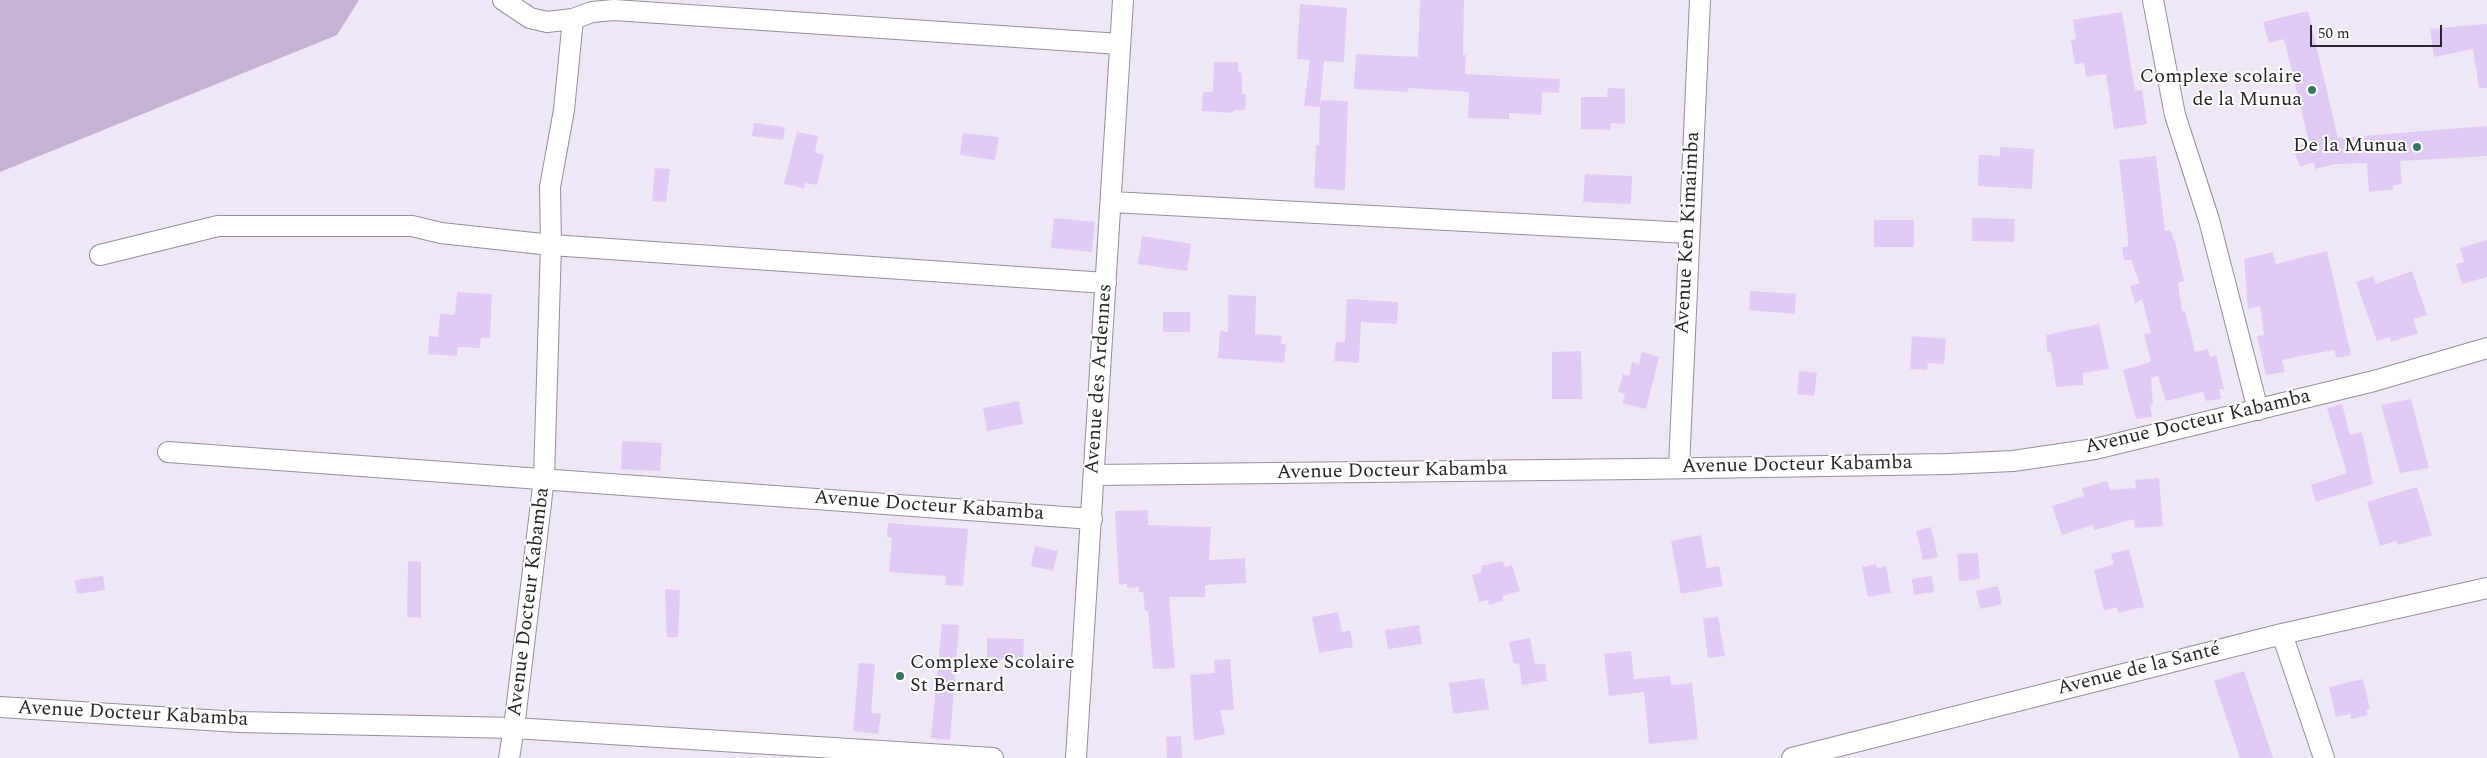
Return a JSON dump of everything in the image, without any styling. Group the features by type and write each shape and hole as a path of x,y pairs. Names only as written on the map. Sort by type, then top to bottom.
{"street":[{"path":"503,0 530,18 548,22 573,20 592,12 614,10 1120,44"},
{"name":"Avenue des Ardennes","path":"1076,758 1112,202 1123,0"},
{"name":"Avenue Ken Kimaimba","path":"1679,467 1700,0"},
{"path":"2152,0 2175,115 2209,220 2258,410"},
{"path":"168,452 544,478 551,245 550,187 564,110 573,20"},
{"path":"1112,202 1689,233"},
{"path":"100,255 194,231 243,225 412,226 441,233 551,245 1106,283"},
{"name":"Avenue Docteur Kabamba","path":"1094,475 1639,469 1949,464 2013,461 2095,449 2374,381 2487,348"},
{"name":"Avenue Docteur Kabamba","path":"0,707 240,722 514,728 544,478 1092,519"},
{"name":"Avenue de la Santé","path":"1792,758 2282,634 2487,588"},
{"path":"2282,634 2324,758"},
{"path":"509,758 514,728 993,758"}],"shaded area":[{"path":"0,0 359,0 337,35 0,172"}],"building":[{"path":"1420,0 1464,0 1463,55 1466,55 1465,74 1560,79 1559,93 1542,92 1541,115 1509,113 1509,119 1468,118 1469,92 1408,88 1408,92 1354,89 1356,54 1418,57"},
{"path":"1300,4 1347,8 1344,62 1324,61 1320,107 1304,106 1310,60 1297,59"},
{"path":"2308,11 2338,138 2487,126 2487,156 2400,161 2402,184 2393,185 2393,189 2369,192 2367,163 2336,164 2315,169 2314,162 2300,167 2293,148 2309,142 2284,39 2269,43 2263,22"},
{"path":"2122,12 2135,91 2142,90 2147,124 2114,129 2106,74 2086,77 2084,63 2075,64 2071,40 2076,39 2073,20"},
{"path":"2487,24 2487,88 2479,88 2473,49 2434,57 2430,29"},
{"path":"1214,62 1238,62 1238,72 1242,73 1242,94 1246,94 1245,110 1233,110 1233,113 1202,111 1203,92 1213,92"},
{"path":"1608,88 1625,89 1625,124 1611,123 1611,130 1581,129 1581,97 1607,97"},
{"path":"1320,100 1348,101 1345,190 1314,188 1316,145 1319,145"},
{"path":"754,123 785,127 783,140 752,136"},
{"path":"797,132 818,136 815,153 824,155 817,185 805,183 804,188 784,184"},
{"path":"963,133 999,137 995,160 960,155"},
{"path":"2000,147 2034,149 2032,189 1978,186 1979,155 2000,156"},
{"path":"2156,156 2165,231 2170,230 2175,242 2184,281 2178,283 2182,311 2185,311 2195,352 2208,349 2210,357 2216,355 2224,389 2219,389 2221,399 2206,401 2203,392 2166,401 2158,376 2151,378 2153,405 2150,405 2152,417 2136,419 2123,370 2151,362 2144,334 2151,333 2142,299 2135,303 2130,286 2140,283 2131,260 2124,260 2122,247 2128,247 2128,238 2119,160"},
{"path":"655,168 670,169 666,202 652,201"},
{"path":"1585,174 1632,176 1631,204 1583,202"},
{"path":"1054,218 1095,222 1092,252 1051,248"},
{"path":"1972,218 2015,219 2014,242 1972,241"},
{"path":"1874,220 1914,220 1914,247 1874,247"},
{"path":"1142,236 1191,244 1187,271 1138,264"},
{"path":"2487,240 2487,277 2462,284 2456,264 2464,262 2460,248"},
{"path":"2327,251 2351,355 2337,358 2334,350 2282,360 2285,372 2266,375 2257,336 2264,335 2260,306 2248,309 2244,259 2273,252 2276,264"},
{"path":"2412,271 2427,315 2413,319 2418,333 2391,342 2390,337 2377,341 2356,282 2373,276 2376,284"},
{"path":"1750,291 1796,294 1795,314 1749,310"},
{"path":"457,292 492,294 490,338 481,338 480,348 458,347 457,356 428,354 429,336 438,337 440,314 455,315"},
{"path":"1228,295 1256,296 1255,334 1282,336 1281,344 1286,344 1284,363 1218,358 1220,331 1228,332"},
{"path":"1347,299 1398,302 1397,324 1361,322 1359,363 1334,361 1336,342 1345,342"},
{"path":"1163,312 1190,312 1190,332 1163,332"},
{"path":"2099,324 2109,369 2083,373 2083,385 2056,387 2051,353 2047,351 2046,335"},
{"path":"1912,336 1946,339 1944,364 1928,363 1927,370 1910,369"},
{"path":"1581,351 1582,399 1552,399 1552,352"},
{"path":"1642,352 1659,357 1646,409 1622,403 1625,394 1618,392 1623,374 1629,376 1632,362 1639,364"},
{"path":"1799,371 1817,373 1814,396 1797,394"},
{"path":"2411,399 2429,468 2400,473 2381,405"},
{"path":"1019,401 1023,424 987,431 983,408"},
{"path":"2342,404 2350,435 2362,432 2373,484 2316,502 2311,485 2347,473 2327,408"},
{"path":"622,441 662,443 660,471 621,469"},
{"path":"2159,478 2163,526 2135,528 2134,519 2094,530 2093,525 2062,535 2052,506 2084,496 2082,488 2107,481 2110,490 2136,488 2135,480"},
{"path":"2417,487 2432,535 2398,545 2396,541 2380,546 2367,502"},
{"path":"1148,510 1148,525 1211,527 1209,560 1245,558 1246,583 1205,585 1205,597 1169,597 1175,668 1153,669 1148,611 1145,611 1143,592 1139,592 1139,587 1127,588 1127,584 1119,585 1115,511"},
{"path":"888,523 968,529 963,586 945,585 946,576 889,572 892,538 887,537"},
{"path":"1931,527 1938,557 1923,560 1916,531"},
{"path":"1701,535 1707,568 1719,566 1723,586 1681,594 1671,541"},
{"path":"1035,546 1058,551 1053,571 1031,566"},
{"path":"2129,549 2144,607 2118,613 2117,607 2104,611 2094,570 2114,564 2111,554"},
{"path":"1978,553 1980,579 1959,581 1957,554"},
{"path":"408,561 421,562 421,618 407,617"},
{"path":"1503,561 1505,567 1512,565 1520,591 1502,596 1503,601 1489,605 1488,600 1479,602 1472,575 1482,572 1481,566"},
{"path":"1876,564 1877,568 1886,566 1891,593 1868,597 1862,567"},
{"path":"103,576 105,590 77,594 75,580"},
{"path":"1932,576 1934,592 1914,595 1912,579"},
{"path":"1998,586 2002,604 1980,609 1976,591"},
{"path":"665,589 680,590 678,637 667,637"},
{"path":"1338,612 1342,632 1350,630 1353,647 1319,653 1312,617"},
{"path":"1718,617 1725,656 1708,658 1703,619"},
{"path":"942,624 959,625 950,740 931,738"},
{"path":"1419,625 1422,644 1388,649 1385,630"},
{"path":"987,638 1024,639 1023,660 987,659"},
{"path":"1530,638 1535,665 1545,663 1547,681 1522,685 1519,663 1514,664 1509,642"},
{"path":"1631,651 1634,679 1670,676 1671,685 1692,683 1698,739 1649,744 1644,692 1609,696 1604,654"},
{"path":"1230,659 1234,710 1220,710 1225,734 1194,741 1190,675 1215,673 1214,660"},
{"path":"859,663 875,664 871,713 881,714 878,734 853,731"},
{"path":"2244,671 2273,758 2240,758 2214,681"},
{"path":"1484,678 1489,709 1453,714 1449,683"},
{"path":"2363,679 2370,709 2366,710 2368,715 2351,719 2350,714 2336,717 2329,687"},
{"path":"1181,736 1182,758 1167,758 1166,737"}],"place":[{"name":"Complexe scolaire de la Munua","path":"2312,90"},
{"name":"De la Munua","path":"2417,147"},
{"name":"Complexe Scolaire St Bernard","path":"900,676"}]}
